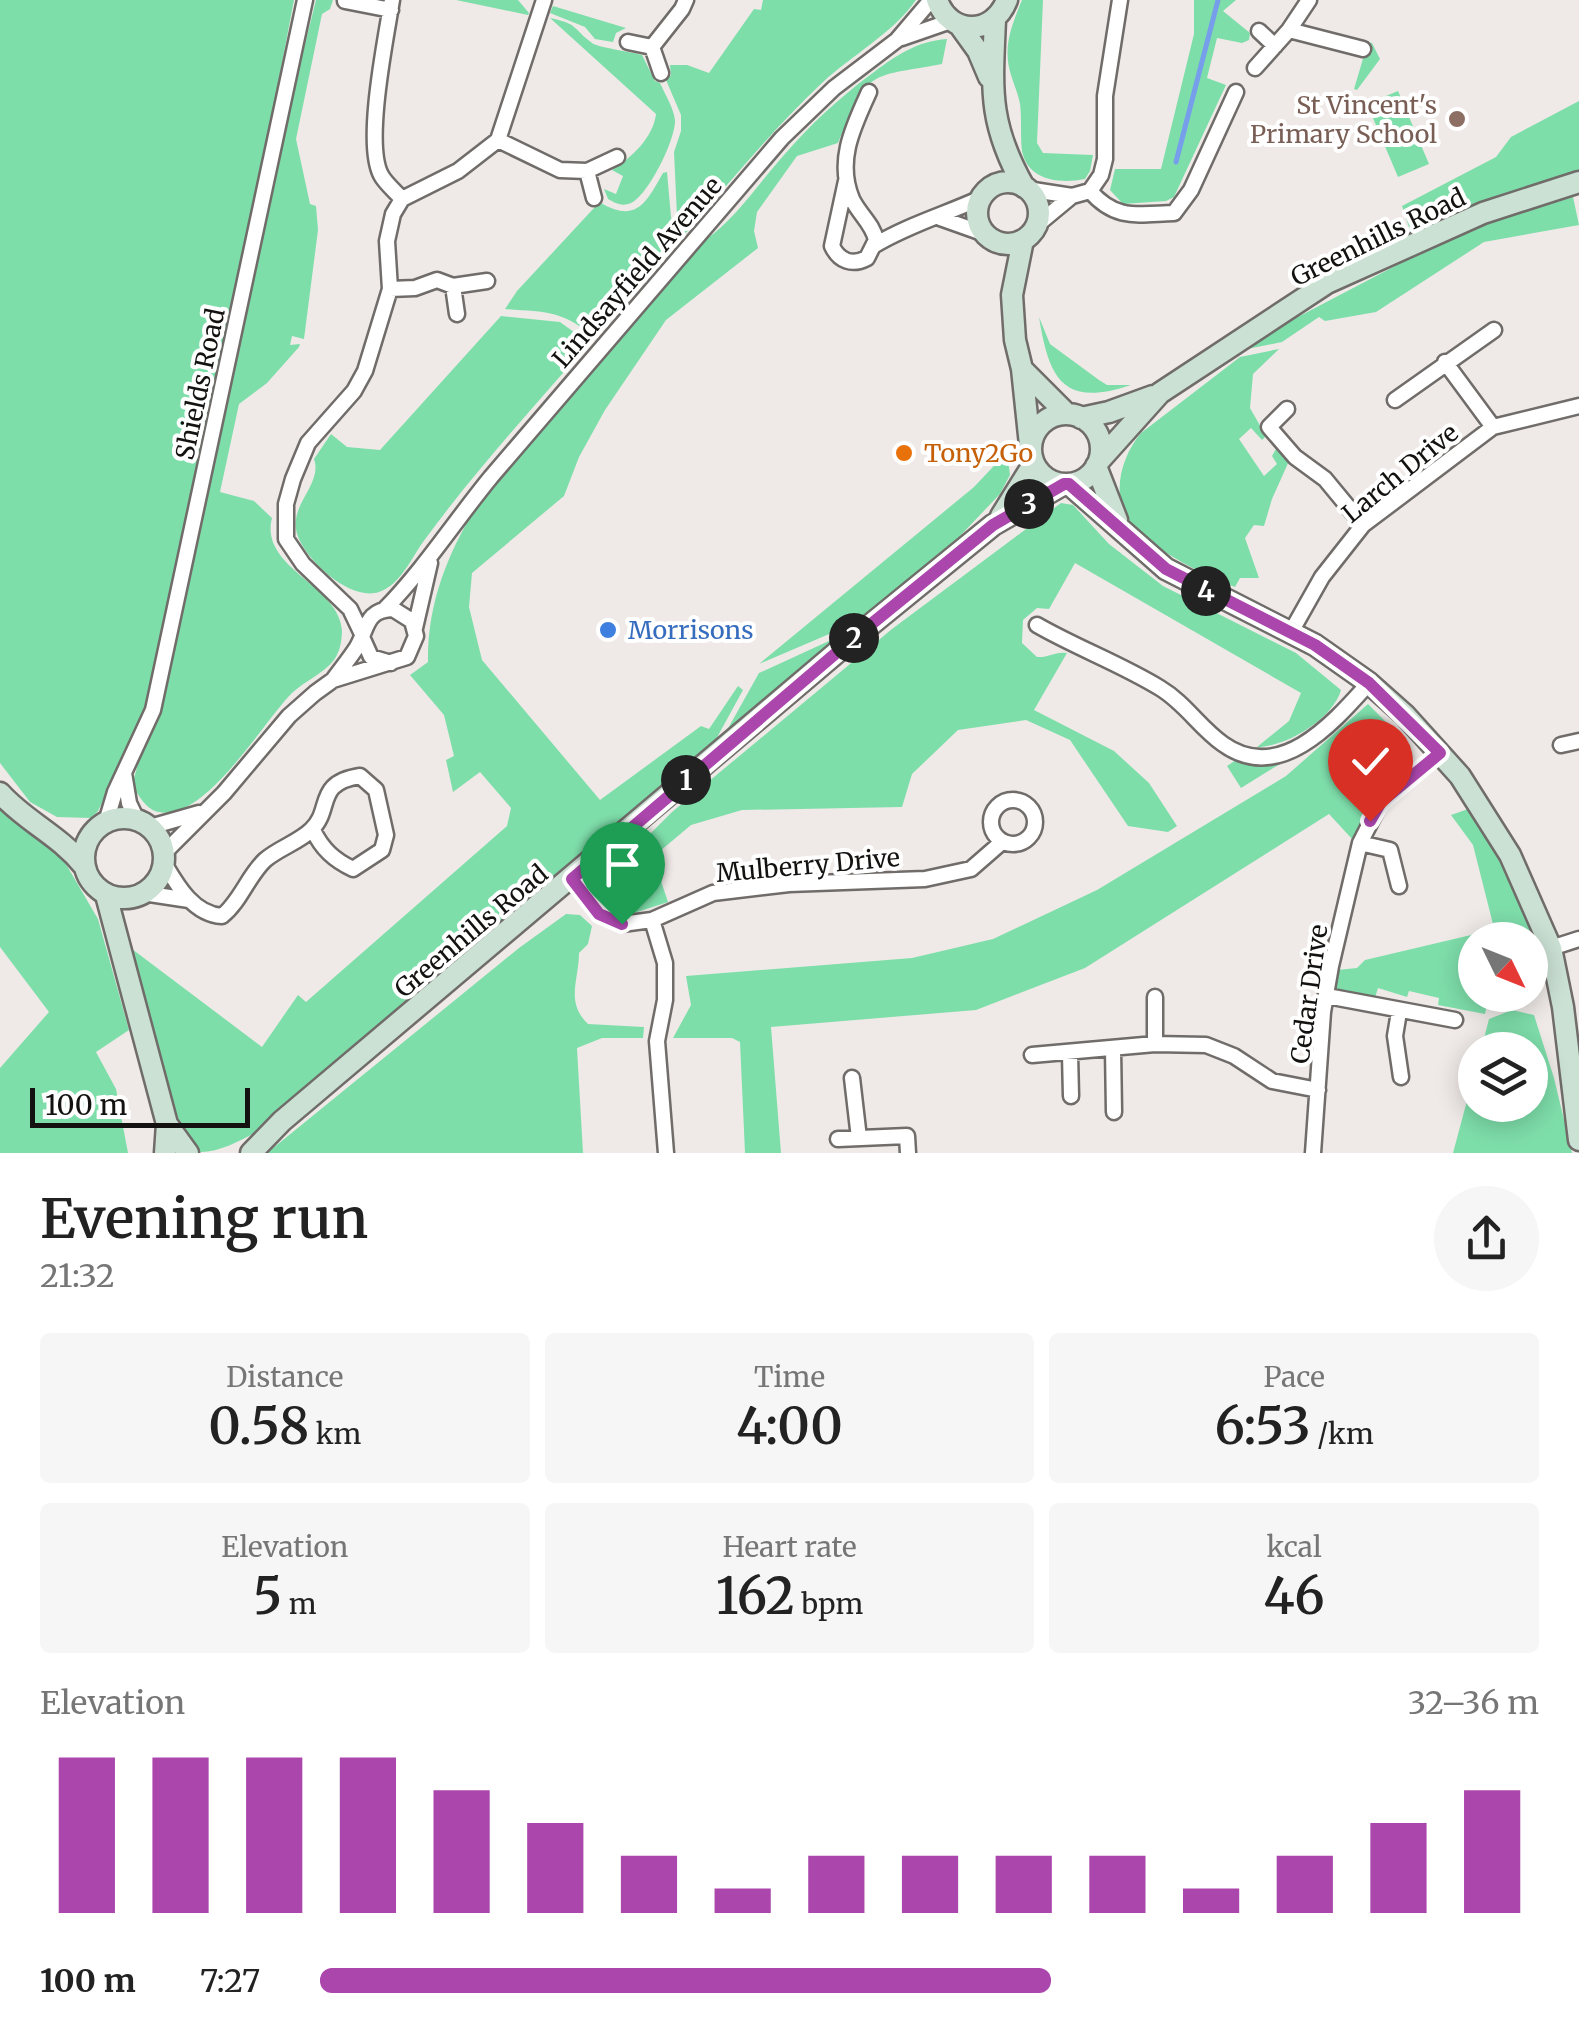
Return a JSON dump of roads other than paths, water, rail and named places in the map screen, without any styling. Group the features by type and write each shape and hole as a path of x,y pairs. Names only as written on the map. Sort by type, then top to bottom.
{"street":[{"name":"Shields Road","path":"102,825 152,710 305,0"},
{"path":"392,663 371,656 337,594 291,550 284,529 286,504 308,443 354,391 366,371 390,289 388,227 402,199 458,171 498,140 544,0"},
{"path":"652,47 686,0"},
{"path":"934,0 978,51 991,83"},
{"name":"Lindsayfield Avenue","path":"164,858 289,716 333,680 362,636 364,624 411,582 491,477 782,138 834,88 896,40 934,0"},
{"path":"1006,0 995,20 991,83 998,133 1038,204 1012,295"},
{"path":"836,225 849,218 914,224 940,218 1002,183 1072,196 1090,192 1106,159 1106,96 1120,0"},
{"path":"1255,68 1290,30 1309,0"},
{"path":"345,1 391,5 378,94 375,148 381,174 402,199"},
{"path":"955,24 984,26 995,20"},
{"name":"Lindsayfield Avenue","path":"896,40 930,26 955,24"},
{"path":"1290,30 1362,49"},
{"path":"1258,31 1275,46"},
{"path":"628,42 652,47"},
{"path":"652,47 661,73"},
{"path":"869,92 849,139 846,180 832,246 840,258 861,261 875,246 914,224"},
{"path":"1090,192 1126,216 1174,213 1192,190 1236,92"},
{"path":"998,133 977,214 1012,295 1032,455 1042,475 1067,484 1166,569 1291,632 1369,683 1460,776 1510,855 1551,948 1579,1140"},
{"path":"498,140 560,170 587,172 618,157"},
{"path":"587,172 594,198"},
{"path":"846,180 875,234 875,246"},
{"name":"Greenhills Road","path":"1074,416 1109,412 1160,393 1328,284 1483,213 1579,182"},
{"path":"940,218 1013,244 1072,196"},
{"path":"390,289 415,288 437,280 453,286 488,281"},
{"path":"453,286 456,314"},
{"path":"1394,400 1494,330"},
{"path":"1445,362 1493,426"},
{"path":"1022,369 1074,416 1096,430 1100,440 1098,464 1122,530"},
{"name":"Greenhills Road","path":"1098,464 1160,393"},
{"name":"Larch Drive","path":"1291,632 1322,577 1363,525 1493,426 1579,406"},
{"path":"1287,409 1269,427 1295,457 1325,479 1363,525"},
{"path":"1032,455 1033,437 1044,421 1074,416"},
{"name":"Greenhills Road","path":"993,525 1016,495 1032,455"},
{"path":"1067,484 1086,478 1098,464"},
{"name":"Greenhills Road","path":"249,1150 993,525 1067,484"},
{"name":"Lindsayfield Avenue","path":"333,680 392,663 412,651 433,553"},
{"path":"337,594 382,610 400,611 415,628"},
{"path":"1037,625 1161,688 1190,710 1221,743 1237,752 1257,756 1279,756 1299,747 1332,724 1369,683"},
{"path":"1561,745 1579,741"},
{"name":"Cedar Drive","path":"1313,1153 1331,966 1360,843 1381,802 1440,753"},
{"path":"124,772 130,802 144,824 158,836 164,858 189,900"},
{"path":"0,793 48,830 84,866 96,888 106,894 118,898 141,894 189,900 215,916 222,916 268,857 313,830 331,789 345,778 360,776 372,784 386,835 382,850 367,863 352,869 337,862 319,844 313,830"},
{"path":"48,830 70,832 118,818 144,824 204,811"},
{"path":"84,866 87,841 102,825"},
{"name":"Mulberry Drive","path":"572,879 599,914 622,924 652,920 712,893 789,884 925,879 971,869 1002,842"},
{"path":"1360,843 1390,850 1399,886"},
{"path":"122,959 129,917 141,894 157,880 164,858"},
{"path":"106,894 167,1124 165,1153"},
{"path":"652,920 666,963 657,1041 666,1153"},
{"path":"1551,948 1579,939"},
{"path":"1327,996 1455,1020"},
{"path":"1154,997 1155,1044"},
{"path":"1399,1012 1395,1036 1401,1078"},
{"path":"1032,1055 1155,1044 1206,1045 1235,1057 1272,1081 1318,1090"},
{"path":"1112,1050 1114,1112"},
{"path":"1070,1054 1071,1096"},
{"path":"852,1078 859,1138"},
{"path":"167,1124 188,1153"},
{"path":"838,1140 907,1136 908,1153"}],"waterway":[{"path":"1176,162 1218,0"}],"place":[{"name":"St Vincent's Primary School","path":"1457,119"},
{"name":"Tony2Go","path":"904,453"},
{"name":"Morrisons","path":"608,630"}]}
